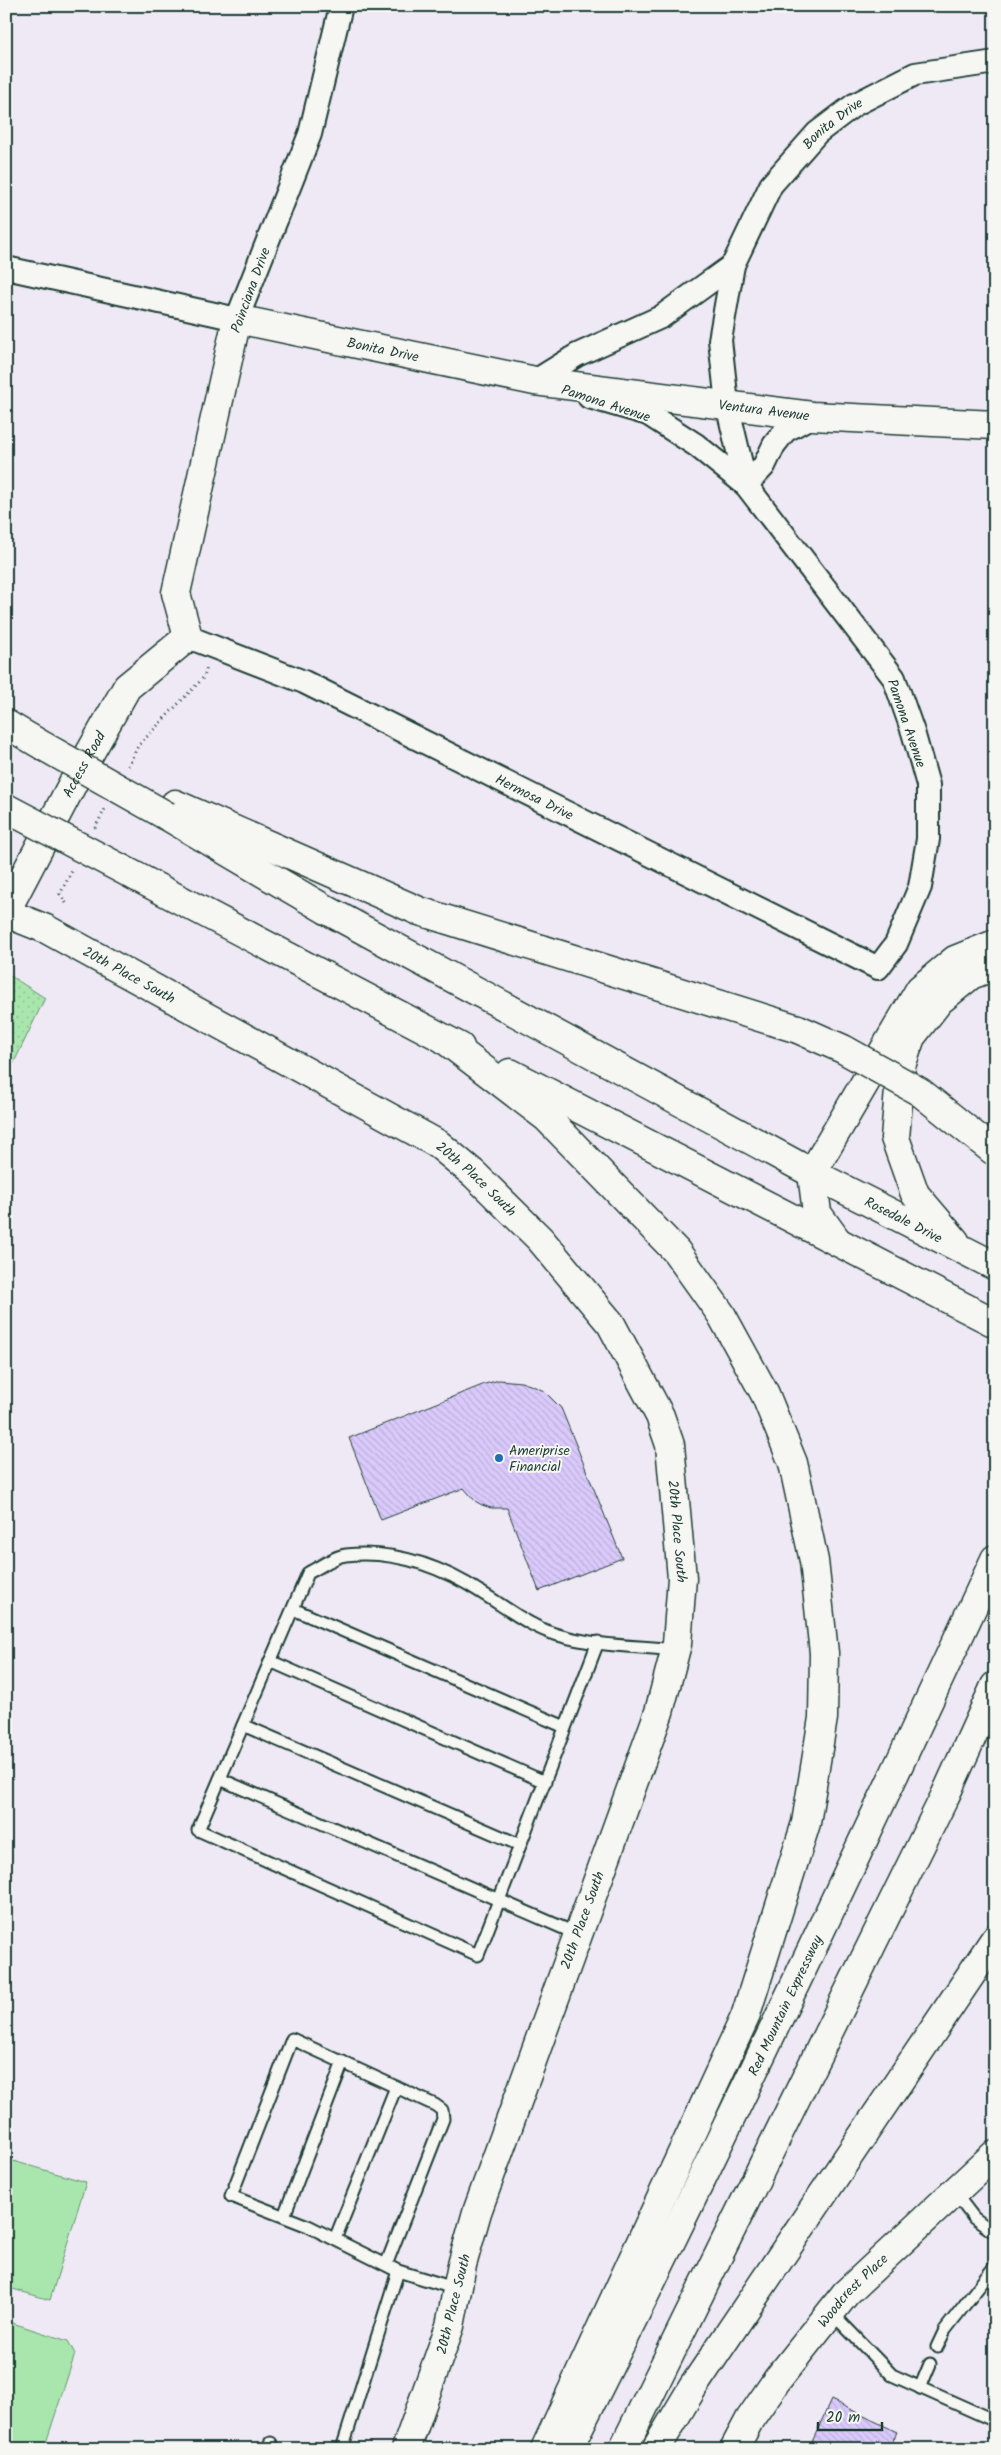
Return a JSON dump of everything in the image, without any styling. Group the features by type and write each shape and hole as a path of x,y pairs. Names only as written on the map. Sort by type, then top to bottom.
{"main road":[{"name":"Bonita Drive","path":"237,319 535,381"},
{"name":"Poinciana Drive","path":"188,637 176,593 237,319"},
{"name":"Ventura Avenue","path":"535,381 812,416 995,425"},
{"name":"Access Road","path":"6,912 73,783 127,687 188,637"},
{"path":"12,727 45,747 170,810 419,911 798,1029 843,1049 920,1092 995,1152"},
{"path":"6,808 444,1039 995,1323"},
{"name":"Rosedale Drive","path":"170,810 325,909 812,1173 964,1252 995,1266"},
{"name":"20th Place South","path":"6,912 46,929 438,1144 474,1174 540,1239 611,1324 660,1416 670,1445 682,1578 675,1650 659,1712 477,2212 447,2334 406,2449"},
{"path":"840,1244 817,1213 812,1173 920,989 954,960 995,944"},
{"path":"964,1252 915,1194 895,1138 901,1066 911,1037 940,1002 971,975 995,966"},
{"path":"444,1039 547,1118 676,1251 721,1314 765,1394 794,1463 814,1562 824,1653 823,1718 806,1823 746,2017 545,2449"},
{"name":"Red Mountain Expressway","path":"568,2449 684,2219 843,1886 995,1559"},
{"path":"623,2449 945,1796 995,1686"},
{"path":"945,1796 995,1725"},
{"path":"656,2449 693,2386 995,1939"},
{"name":"Woodcrest Place","path":"734,2449 750,2419 777,2380 846,2293 995,2154"}],"street":[{"name":"Poinciana Drive","path":"237,319 310,134 341,6"},
{"name":"Bonita Drive","path":"727,404 720,340 733,265 772,185 817,133 854,105 915,74 995,62"},
{"name":"Bonita Drive","path":"535,381 576,355 661,317 733,265"},
{"name":"Bonita Drive","path":"6,268 237,319"},
{"name":"Pamona Avenue","path":"535,381 648,414 696,445 746,485 894,678 921,758 928,785 928,838 920,887 896,944 878,968"},
{"name":"Pamona Avenue","path":"727,404 746,485"},
{"path":"746,485 764,466 774,445 785,431 812,416"},
{"name":"Hermosa Drive","path":"188,637 304,682 878,968"}],"lane":[{"path":"598,1642 478,1955 198,1830 308,1573 344,1555 398,1557 437,1567 481,1592 526,1622 558,1635 598,1642 675,1650"},
{"path":"293,1609 566,1727"},
{"path":"270,1661 545,1782"},
{"path":"243,1725 520,1845"},
{"path":"220,1779 577,1934"},
{"path":"386,2265 443,2119 442,2110 435,2105 292,2039 231,2196 284,2216 398,2271 457,2289"},
{"path":"284,2216 343,2062"},
{"path":"335,2240 396,2087"},
{"path":"954,2192 974,2218 995,2233"},
{"path":"937,2347 945,2330 995,2266"},
{"path":"342,2449 398,2271"},
{"path":"830,2312 892,2376 995,2421"},
{"path":"920,2388 930,2364"}],"path":[{"path":"124,772 138,746 204,677 213,647"},
{"path":"92,833 110,798"},
{"path":"66,904 60,894 74,868"}],"green space":[{"path":"6,973 45,998 6,1079"},
{"path":"6,2159 86,2182 50,2300 6,2287"},
{"path":"6,2321 68,2341 75,2354 44,2449 25,2449 6,2442"}],"building":[{"path":"499,1380 521,1382 533,1386 544,1391 561,1408 622,1558 539,1591 507,1508 491,1508 482,1505 475,1501 464,1488 381,1520 349,1438"},
{"path":"831,2400 897,2432 889,2449 826,2449 812,2442"}],"place":[{"name":"Ameriprise Financial","path":"499,1458"}]}
